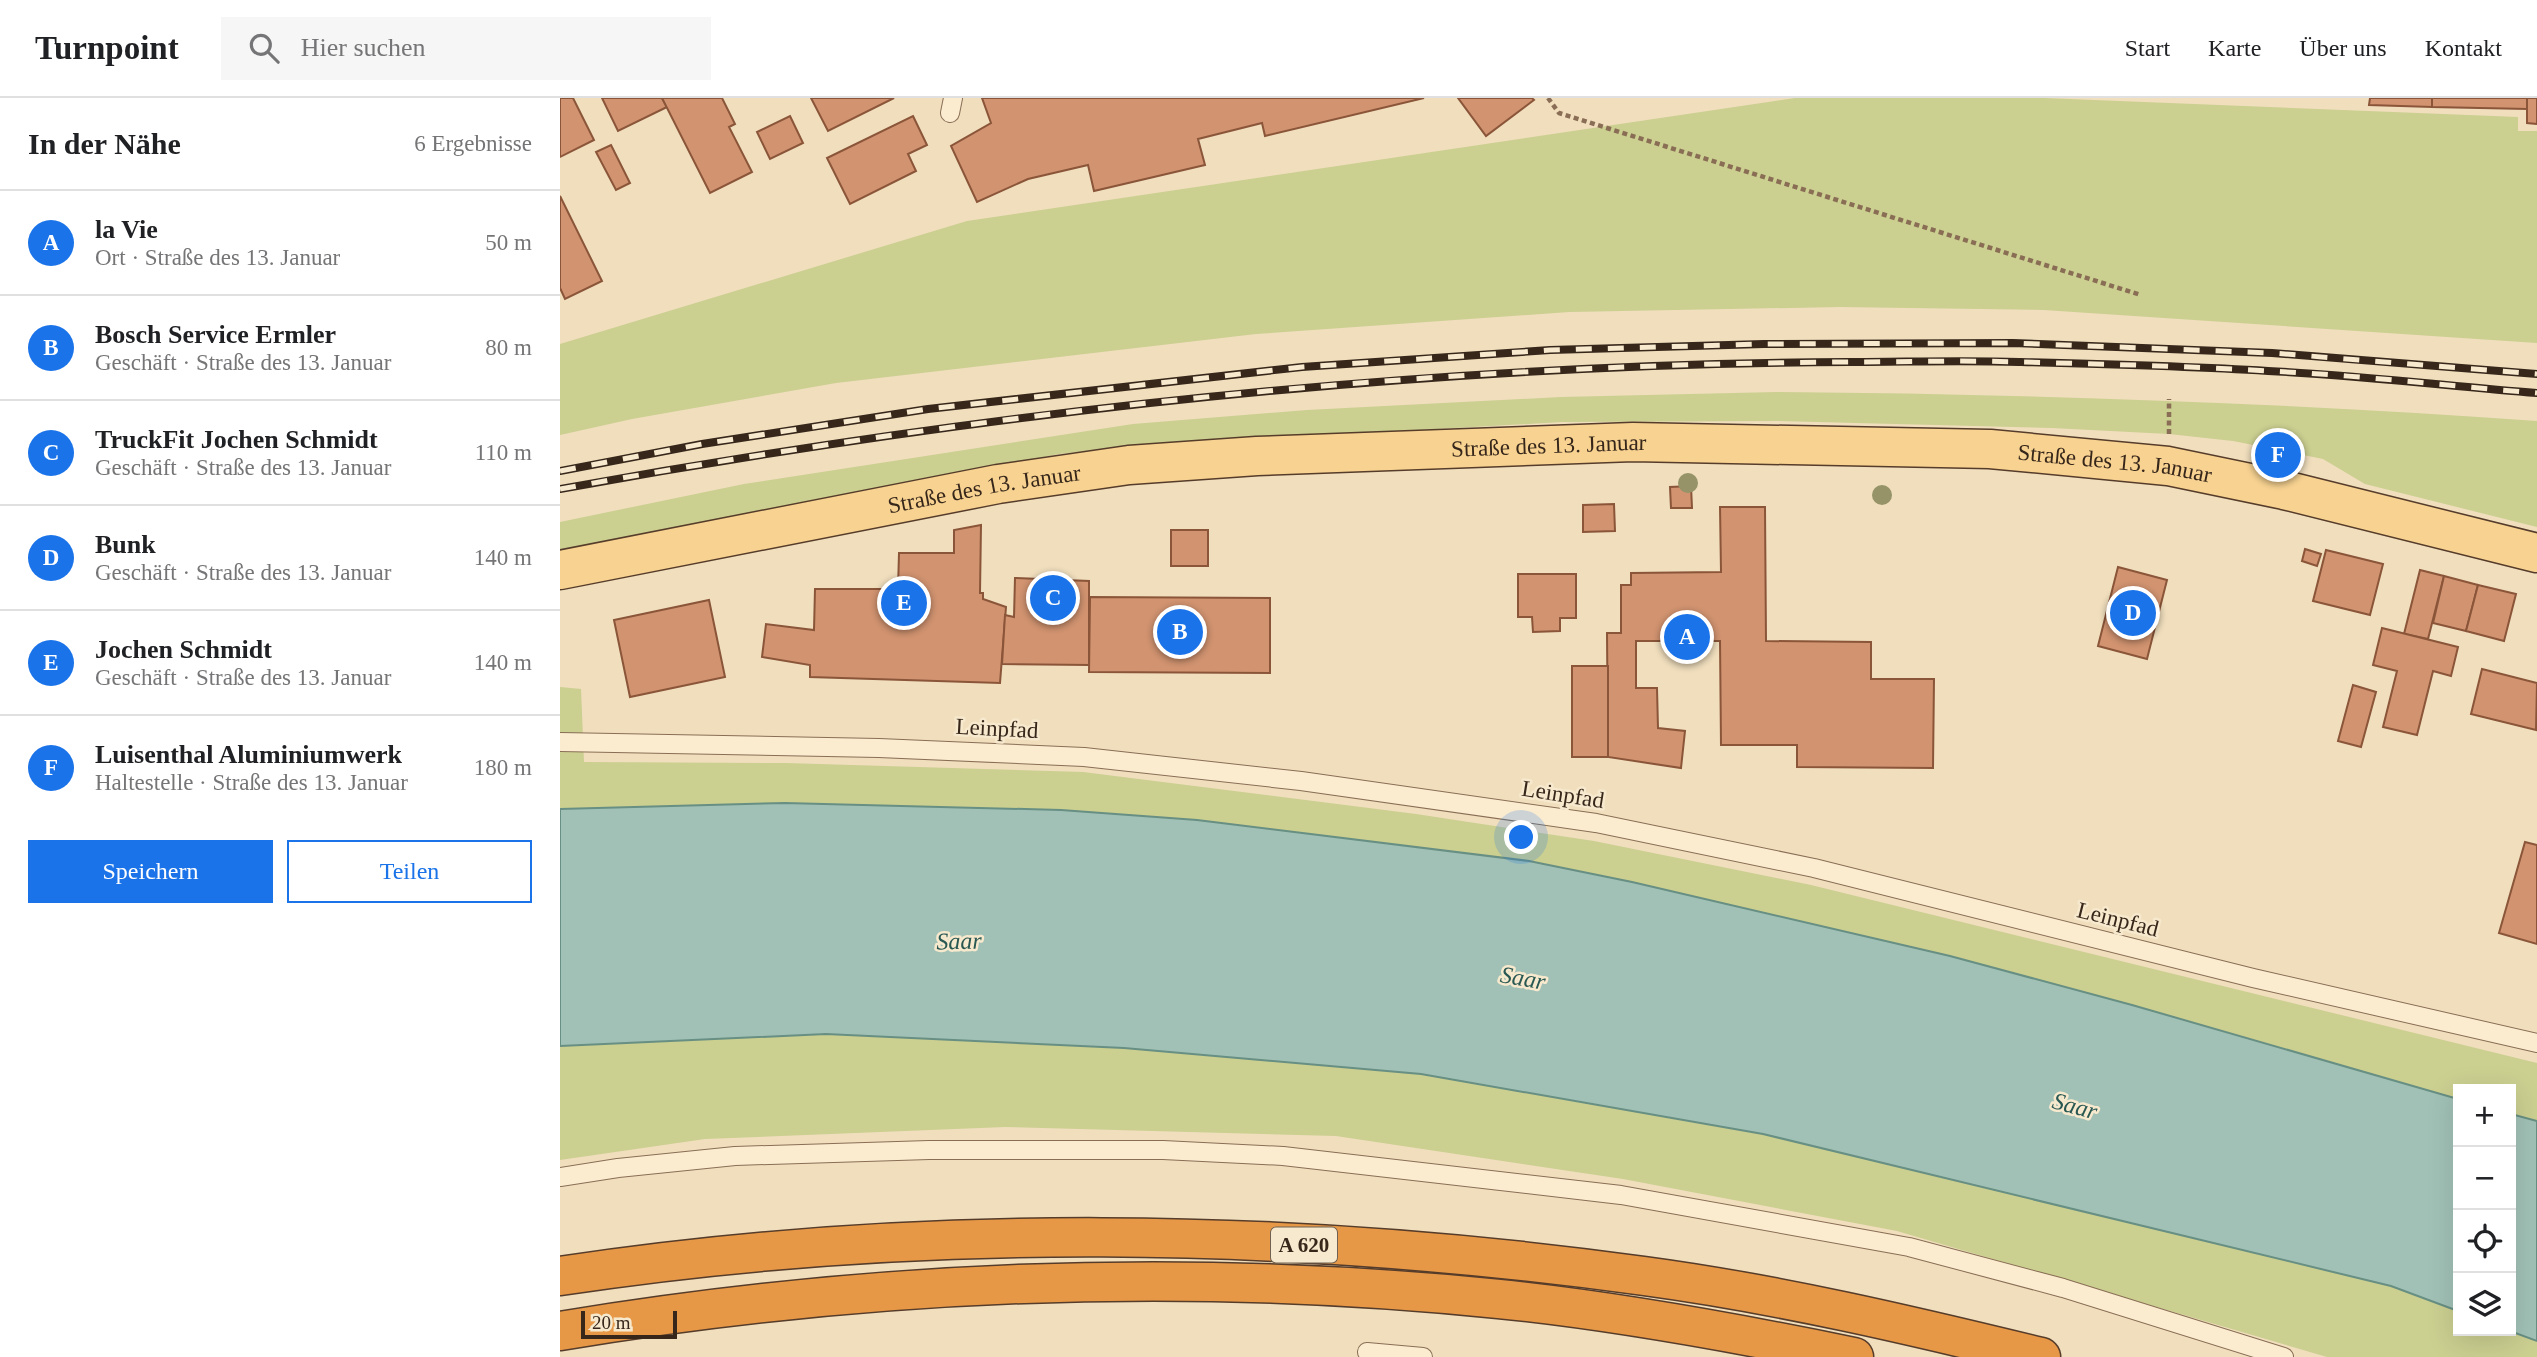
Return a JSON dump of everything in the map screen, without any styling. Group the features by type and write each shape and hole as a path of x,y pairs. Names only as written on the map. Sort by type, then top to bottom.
{"highway":[{"name":"A 620","path":"560,1276 743,1254 924,1242 1081,1238 1337,1246 1515,1260 1648,1276 1816,1306 1945,1333 2041,1357"},
{"name":"A 620","path":"560,1331 780,1301 1082,1281 1206,1282 1499,1299 1636,1318 1854,1357"}],"main road":[{"name":"Straße des 13. Januar","path":"560,570 998,484 1129,464 1271,455 1633,442 1990,449 2168,466 2272,487 2537,553"}],"lane":[{"name":"Leinpfad","path":"560,742 878,748 1084,757 1301,781 1596,823 1814,868 2252,978 2537,1042"},
{"path":"560,1177 735,1156 915,1150 1163,1150 1283,1156 1621,1195 1909,1247 2063,1288 2284,1357"},
{"path":"1367,1352 1423,1357"}],"path":[{"path":"1548,98 1559,113 2141,295"},
{"path":"2169,400 2169,434"}],"green space":[{"path":"1795,98 2044,98 2518,117 2518,131 2537,131 2537,343 2044,310 1840,307 1569,312 1256,334 836,383 632,419 560,435 560,344 967,221"},
{"path":"1777,392 2157,400 2537,421 2537,527 2365,484 2323,459 2233,441 2169,434 2052,428 1778,421 1562,422 1137,446 1059,454 560,552 560,522 744,484 1133,424 1307,410 1561,397"},
{"path":"560,687 581,689 584,762 785,763 1083,772 1416,814 1594,841 1811,885 2537,1063 2537,1121 2516,1115 2516,1084 2453,1084 2453,1098 2132,1005 1950,956 1632,882 1529,861 1197,820 1061,810 785,803 560,809"},
{"path":"825,1034 1124,1048 1421,1074 1763,1134 2391,1286 2453,1309 2453,1336 2516,1336 2516,1333 2537,1341 2537,1357 2327,1357 1897,1231 1623,1179 1336,1136 1005,1127 705,1139 560,1160 560,1046"}],"water":[{"name":"Saar","path":"785,803 1061,810 1197,820 1529,861 1632,882 1950,956 2132,1005 2453,1098 2453,1309 2391,1286 1763,1134 1421,1074 1124,1048 826,1034 560,1046 560,809"},
{"path":"2516,1115 2537,1121 2537,1341 2516,1333"}],"building":[{"path":"560,98 573,98 594,140 560,157"},
{"path":"602,98 662,98 667,107 618,131"},
{"path":"662,98 722,98 735,124 729,127 752,172 710,193"},
{"path":"811,98 894,98 828,131"},
{"path":"982,98 1424,98 1265,136 1262,123 1198,139 1205,165 1094,191 1088,165 1028,179 977,202 951,146 991,123"},
{"path":"1458,98 1532,98 1534,100 1486,136"},
{"path":"2370,98 2432,98 2432,107 2369,105"},
{"path":"2432,98 2527,98 2527,109 2432,107"},
{"path":"2527,98 2537,98 2537,124 2527,123"},
{"path":"790,116 803,143 770,159 757,132"},
{"path":"913,116 927,145 908,154 916,171 850,204 827,158"},
{"path":"611,145 630,183 616,190 596,152"},
{"path":"560,196 602,281 565,299 560,288"},
{"path":"1691,486 1692,508 1671,508 1670,487"},
{"path":"1614,504 1615,531 1583,532 1583,505"},
{"path":"1720,507 1765,507 1766,641 1871,642 1871,679 1934,679 1933,768 1797,767 1797,745 1721,745 1720,641 1636,641 1636,688 1657,688 1658,728 1685,731 1681,768 1608,757 1607,633 1621,633 1621,585 1631,585 1631,573 1721,572"},
{"path":"981,525 980,593 983,593 983,599 1006,607 1000,683 810,677 810,665 762,657 766,624 814,630 815,589 898,589 899,553 954,553 954,530"},
{"path":"1171,530 1208,530 1208,566 1171,566"},
{"path":"2305,549 2321,554 2317,566 2302,561"},
{"path":"2326,550 2383,564 2370,615 2313,601"},
{"path":"2118,567 2167,580 2147,659 2098,646"},
{"path":"2420,570 2444,576 2428,639 2404,634"},
{"path":"1518,574 1576,574 1576,618 1560,618 1560,631 1533,632 1532,617 1518,617"},
{"path":"2444,576 2478,585 2466,631 2433,623"},
{"path":"1015,578 1089,581 1089,665 1002,664 1005,615 1014,617"},
{"path":"2478,585 2516,594 2504,641 2466,631"},
{"path":"1090,597 1270,598 1270,673 1089,672"},
{"path":"709,600 725,677 630,697 614,620"},
{"path":"2382,628 2458,647 2451,676 2433,671 2417,735 2383,727 2397,671 2373,665"},
{"path":"1572,666 1608,666 1608,757 1572,757"},
{"path":"2482,669 2537,683 2536,730 2471,714"},
{"path":"2353,685 2376,692 2361,747 2338,741"},
{"path":"2525,842 2537,845 2537,944 2499,933"}],"railway":[{"path":"560,471 702,444 928,409 1302,367 1550,350 1764,344 2013,343 2272,353 2537,374"},
{"path":"560,489 880,437 1041,416 1202,397 1525,372 1687,365 1998,361 2302,373 2537,393"}],"place":[{"name":"Luisenthal Aluminiumwerk","path":"2278,455"},
{"name":"TruckFit Jochen Schmidt","path":"1053,598"},
{"name":"Jochen Schmidt","path":"904,603"},
{"name":"Bunk","path":"2133,613"},
{"name":"Bosch Service Ermler","path":"1180,632"},
{"name":"la Vie","path":"1687,637"}]}
